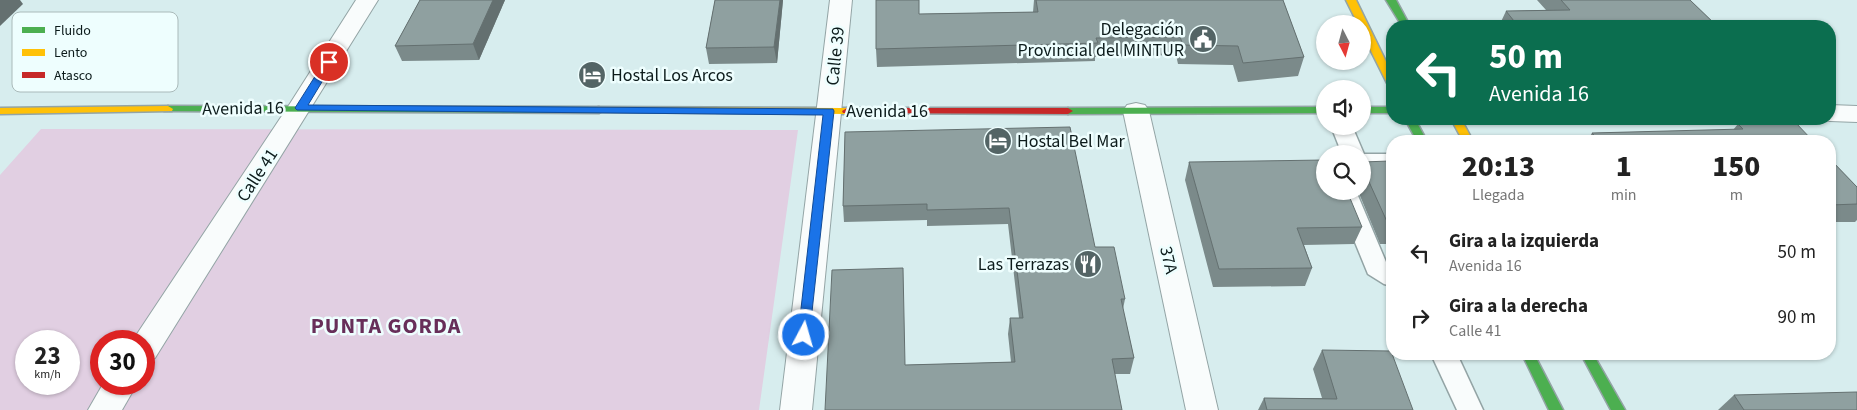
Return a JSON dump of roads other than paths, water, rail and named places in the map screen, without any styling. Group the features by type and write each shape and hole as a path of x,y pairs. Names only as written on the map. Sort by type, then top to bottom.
{"street":[{"name":"Calle 41","path":"155,331 300,108 367,0"},
{"name":"Calle 39","path":"796,410 841,0"},
{"path":"1351,0 1386,71"},
{"path":"1391,0 1403,20"},
{"name":"Avenida 16","path":"0,111 300,108 829,111 1316,110"},
{"path":"1371,110 1386,110"},
{"name":"37A","path":"1136,111 1202,410"},
{"path":"1836,114 1857,114"},
{"path":"1531,360 1556,410"},
{"path":"1590,360 1618,410"},
{"path":"104,410 114,395"}],"lane":[{"path":"1371,161 1386,161"},
{"path":"1349,200 1376,268 1386,274"},
{"path":"1447,360 1470,410"}],"place":[{"name":"Delegación Provincial del MINTUR","path":"1203,39"},
{"name":"Hostal Los Arcos","path":"592,75"},
{"name":"Hostal Bel Mar","path":"998,141"},
{"name":"Las Terrazas","path":"1088,264"}],"district":[{"name":"PUNTA GORDA","path":"386,325"}]}
